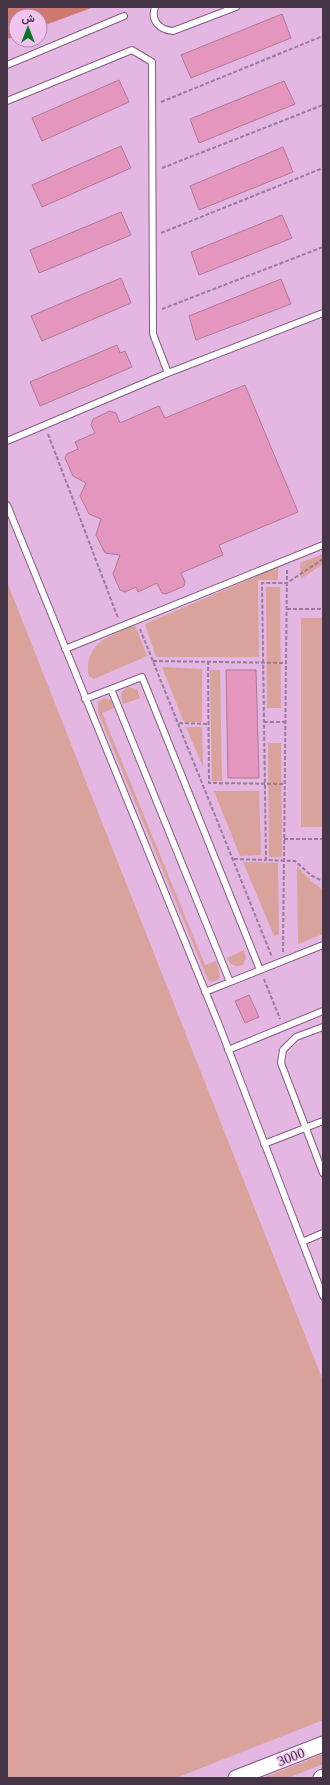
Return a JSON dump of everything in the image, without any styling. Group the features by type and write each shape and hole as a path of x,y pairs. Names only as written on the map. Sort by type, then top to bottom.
{"street":[{"name":"3000","path":"236,1778 323,1744"}],"lane":[{"path":"155,7 153,14 155,22 166,30 173,31 231,8"},
{"path":"7,64 124,16"},
{"path":"7,101 132,50 152,62 153,334 168,373"},
{"path":"7,441 168,373 323,312"},
{"path":"7,505 205,992 302,1242 321,1286 323,1296"},
{"path":"65,649 323,545"},
{"path":"85,699 142,677 260,970"},
{"path":"111,689 230,982"},
{"path":"205,992 323,945"},
{"path":"228,1050 323,1011"},
{"path":"323,1027 296,1037 283,1050 281,1063 323,1173"},
{"path":"264,1144 323,1121"},
{"path":"302,1242 323,1233"}],"path":[{"path":"152,105 323,36"},
{"path":"152,171 323,105"},
{"path":"152,237 323,168"},
{"path":"153,312 323,247"},
{"path":"45,425 122,626"},
{"path":"266,860 262,584 287,583 323,558"},
{"path":"282,961 288,560"},
{"path":"287,609 323,610"},
{"path":"137,620 275,964"},
{"path":"153,661 286,663"},
{"path":"208,661 209,784"},
{"path":"264,722 286,722"},
{"path":"178,723 208,724"},
{"path":"203,784 285,784"},
{"path":"284,839 323,839"},
{"path":"234,859 295,861 312,876 323,881"},
{"path":"260,970 284,1027"}],"shaded area":[{"path":"7,7 94,7 48,24 48,8 8,8 7,39"},
{"path":"323,554 323,564 301,579 300,563"},
{"path":"278,567 278,580 258,580 259,657 156,657 145,624"},
{"path":"7,582 323,1381 323,1720 176,1778 7,1778"},
{"path":"266,587 280,587 281,708 267,708"},
{"path":"301,618 323,618 323,827 301,827"},
{"path":"135,625 147,656 94,679 90,677 88,674 88,666 90,657 98,644"},
{"path":"162,667 202,669 202,722 184,722"},
{"path":"210,670 220,670 222,781 212,781"},
{"path":"128,687 137,689 140,698 124,704 122,692"},
{"path":"104,698 111,700 114,708 102,713 205,965 216,961 220,974 219,979 212,982 208,980 98,712 98,702"},
{"path":"186,727 202,727 203,767"},
{"path":"268,743 281,743 282,857 269,857"},
{"path":"214,791 259,791 261,855 240,856"},
{"path":"243,862 278,863 279,934 274,936"},
{"path":"297,866 310,880 323,890 323,934 298,944"},
{"path":"244,950 246,958 243,965 235,966 227,958"},
{"path":"323,1754 323,1764 288,1778 263,1778"}],"building":[{"path":"282,14 291,38 191,78 181,55"},
{"path":"119,80 129,102 42,141 32,118"},
{"path":"284,81 295,104 199,143 190,119"},
{"path":"121,146 131,168 42,207 32,185"},
{"path":"283,147 293,172 199,210 190,186"},
{"path":"121,212 131,235 39,273 30,250"},
{"path":"282,215 292,238 199,275 191,252"},
{"path":"121,278 131,303 42,341 31,316"},
{"path":"281,279 291,304 196,340 189,316"},
{"path":"117,345 120,353 125,351 132,367 40,406 30,382"},
{"path":"245,385 298,512 219,545 223,555 181,573 185,582 184,586 166,594 162,593 157,583 138,592 136,587 125,592 120,590 113,574 120,555 105,553 96,535 101,519 89,514 80,496 86,483 73,476 65,458 67,454 78,449 75,442 95,433 91,425 93,419 110,411 116,413 120,423 159,406 165,418"},
{"path":"226,670 256,670 259,778 228,778"},
{"path":"249,995 259,1017 245,1023 235,1001"}]}
